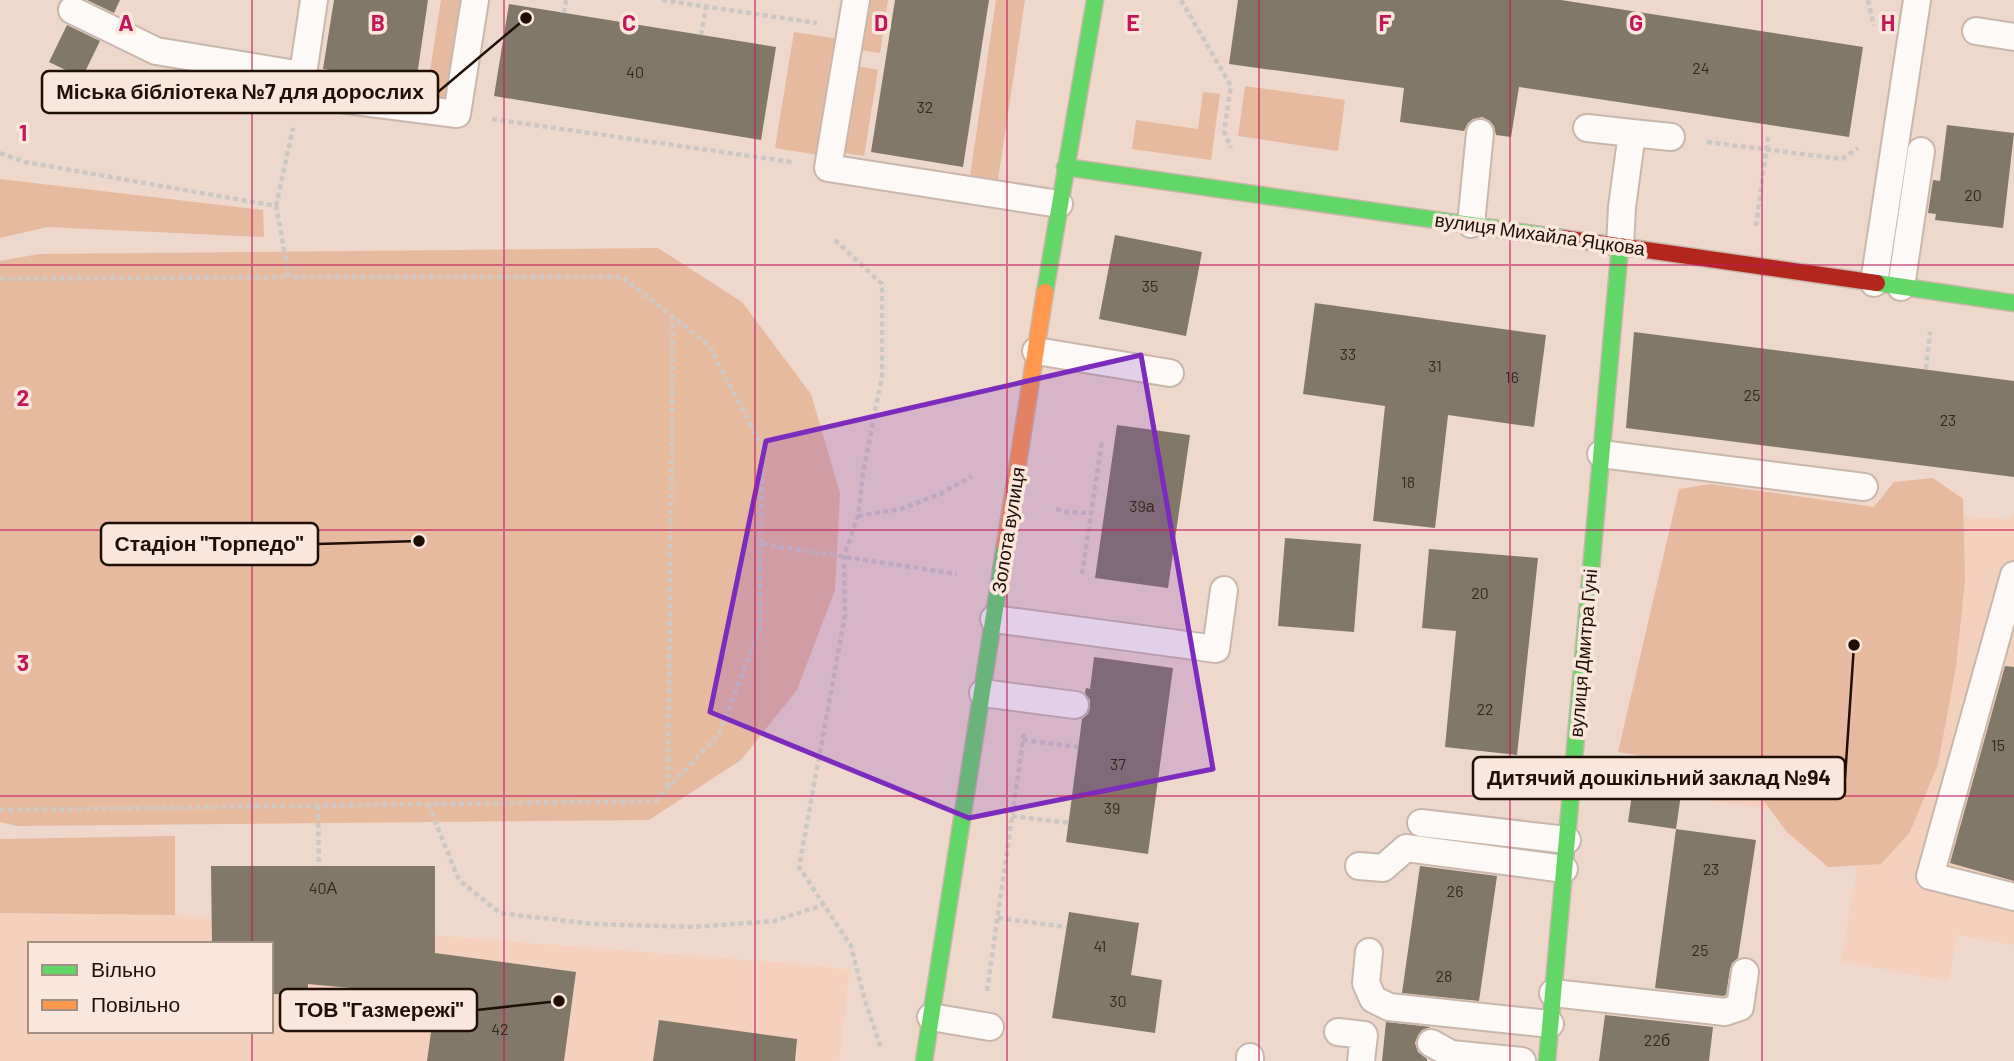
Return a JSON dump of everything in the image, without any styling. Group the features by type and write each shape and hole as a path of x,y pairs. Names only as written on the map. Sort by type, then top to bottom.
{"street":[{"name":"Золота вулиця","path":"925,1061 1059,204 1095,0"},
{"name":"вулиця Михайла Яцкова","path":"1065,167 2014,303"},
{"name":"вулиця Дмитра Гуні","path":"1547,1061 1620,246"}],"lane":[{"path":"301,84 314,0"},
{"path":"72,10 156,51 301,84 457,114 475,0"},
{"path":"856,0 828,168 1059,204"},
{"path":"1874,283 1917,0"},
{"path":"1976,31 2014,37"},
{"path":"1587,128 1671,137"},
{"path":"1471,224 1480,133"},
{"path":"1620,246 1622,206 1632,133"},
{"path":"1901,287 1921,151"},
{"path":"1036,351 1170,373"},
{"path":"1601,454 1864,487"},
{"path":"2014,575 1930,876 2014,897"},
{"path":"994,619 1216,649 1224,590"},
{"path":"983,693 1075,705"},
{"path":"1421,823 1567,840"},
{"path":"1359,866 1383,867 1406,848 1564,869"},
{"path":"1369,952 1366,983 1373,999 1389,1007 1550,1024"},
{"path":"1553,993 1725,1012 1740,1007 1745,972"},
{"path":"931,1017 990,1027"},
{"path":"1338,1032 1364,1035 1361,1061"},
{"path":"1431,1042 1451,1054 1522,1061"}],"path":[{"path":"564,13 566,0"},
{"path":"662,0 851,29"},
{"path":"1181,0 1231,86 1224,131 1231,149"},
{"path":"701,35 706,7"},
{"path":"289,277 276,206 301,84"},
{"path":"457,114 828,168"},
{"path":"1671,137 1843,159"},
{"path":"1756,226 1768,137"},
{"path":"0,153 25,162 276,206"},
{"path":"835,240 882,284 883,376 863,473 858,516 844,556 845,615 799,867 851,946 883,1056"},
{"path":"0,279 622,277 709,345 763,449 760,629 719,734 656,801 0,808"},
{"path":"668,788 673,316"},
{"path":"1926,369 1931,323"},
{"path":"1082,573 1102,441"},
{"path":"858,516 901,509 940,494 977,473"},
{"path":"1056,509 1091,513"},
{"path":"760,544 961,574"},
{"path":"1023,740 1079,747"},
{"path":"428,804 459,880 500,913 593,924 694,927 774,921 822,905"},
{"path":"318,806 319,866"},
{"path":"1012,816 1069,823"},
{"path":"998,918 1066,927"}],"highlighted area":[{"path":"1141,355 1213,769 969,818 710,712 766,441"}],"shaded area":[{"path":"441,0 470,0 454,102 426,97"},
{"path":"863,0 888,0 880,53 855,49"},
{"path":"996,0 1025,0 998,180 970,176"},
{"path":"794,32 838,39 819,155 775,148"},
{"path":"851,65 878,70 864,156 837,152"},
{"path":"1245,86 1345,100 1338,151 1238,136"},
{"path":"1203,92 1220,94 1211,160 1132,149 1136,120 1198,129"},
{"path":"0,179 263,210 264,237 47,227 0,238"},
{"path":"658,248 742,302 811,394 840,493 835,590 797,690 741,760 649,820 17,826 0,822 0,261 39,254"},
{"path":"1933,478 1963,499 1965,580 1956,667 1938,764 1910,832 1881,864 1828,867 1787,832 1742,772 1618,752 1679,489 1710,484 1874,507 1894,482"},
{"path":"1709,505 2009,519 2014,513 2014,945 1957,935 1949,981 1841,962 1865,822 1685,797 1688,772 1679,770"},
{"path":"175,836 175,915 0,913 0,839"},
{"path":"0,913 175,915 850,970 839,1061 0,1061"}],"building":[{"path":"87,0 120,0 114,13"},
{"path":"334,0 428,0 416,83 323,69"},
{"path":"895,0 989,0 963,167 871,152"},
{"path":"1238,0 1561,0 1863,47 1849,137 1519,87 1511,137 1496,135 1494,126 1482,117 1473,119 1464,131 1400,122 1404,88 1229,64"},
{"path":"509,4 776,47 761,140 494,96"},
{"path":"67,25 100,41 82,78 49,62"},
{"path":"1947,125 2014,133 2003,228 1935,220 1936,214 1928,213 1933,180 1940,181"},
{"path":"1115,235 1202,252 1186,336 1099,319"},
{"path":"1315,303 1546,335 1534,427 1448,415 1435,528 1373,521 1385,406 1303,394"},
{"path":"1634,332 2014,381 2014,477 1626,428"},
{"path":"1117,425 1190,435 1168,588 1095,578"},
{"path":"1285,538 1361,544 1354,632 1278,626"},
{"path":"1429,549 1538,558 1517,755 1445,747 1456,631 1422,628"},
{"path":"1094,657 1173,668 1148,854 1066,842 1082,719 1090,708 1090,700 1085,693 1086,688 1090,689"},
{"path":"2005,666 2014,667 2014,881 1950,863"},
{"path":"1636,766 1684,773 1676,829 1628,822"},
{"path":"1676,829 1756,840 1738,958 1732,963 1726,995 1723,996 1655,988"},
{"path":"211,866 435,866 435,953 576,972 564,1061 427,1061 436,996 308,984 308,995 273,994 273,942 212,942"},
{"path":"1420,866 1497,876 1479,1001 1402,993"},
{"path":"1069,912 1139,923 1131,975 1162,980 1155,1033 1052,1018"},
{"path":"1605,1015 1713,1027 1709,1061 1599,1061"},
{"path":"659,1020 797,1039 795,1061 653,1061"},
{"path":"1386,1022 1431,1027 1422,1030 1415,1043 1418,1052 1427,1061 1382,1061"}],"traffic: fast":[{"path":"1045,292 1095,0"},
{"path":"1065,167 1562,238"},
{"path":"1547,1061 1620,246"},
{"path":"1877,283 2014,303"},
{"path":"924,1061 1005,545"}],"traffic: slow":[{"path":"1005,545 1045,292"}],"traffic: jam":[{"path":"1562,238 1877,283"}],"place":[{"name":"Міська бібліотека №7 для дорослих","path":"526,18"},
{"name":"Стадіон \"Торпедо\"","path":"419,541"},
{"name":"Дитячий дошкільний заклад №94","path":"1854,645"},
{"name":"ТОВ \"Газмережі\"","path":"559,1001"}]}
